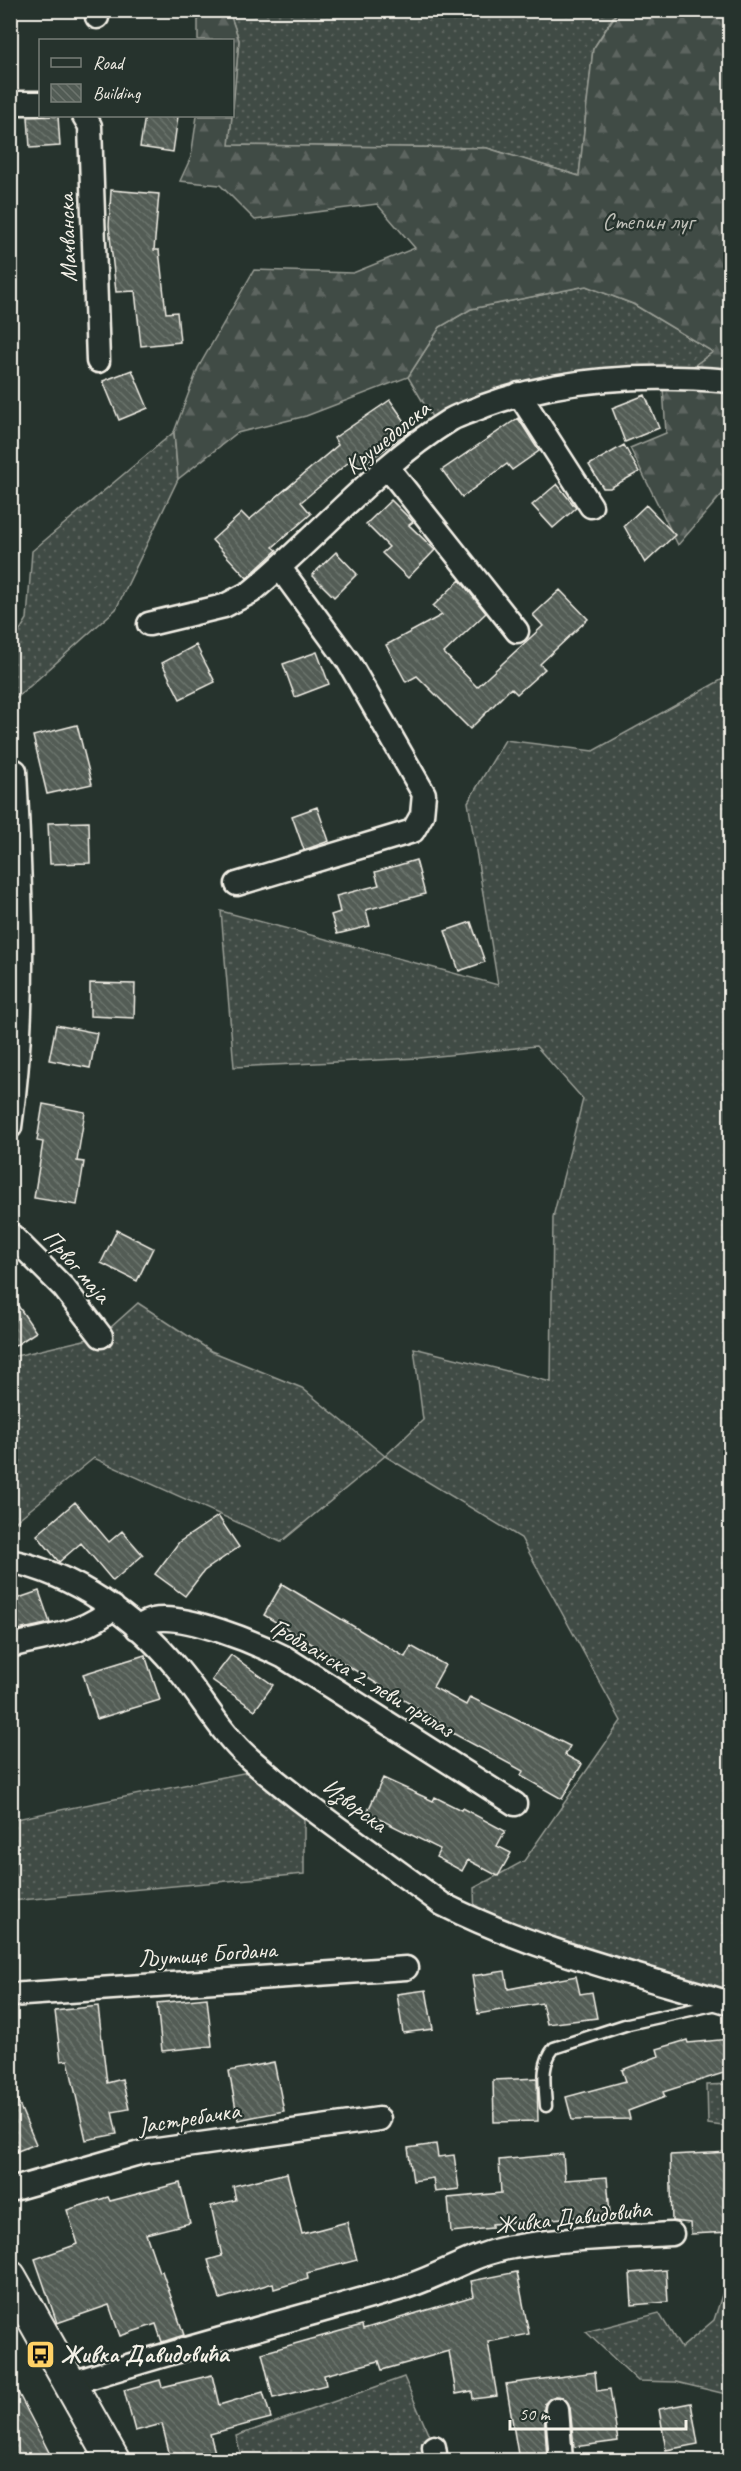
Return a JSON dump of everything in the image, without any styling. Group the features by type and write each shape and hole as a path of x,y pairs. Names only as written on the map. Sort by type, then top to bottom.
{"street":[{"path":"10,103 39,103"},
{"name":"Мачванска","path":"85,117 90,126 98,362"},
{"name":"Крушедолска","path":"149,624 224,606 251,592 280,568 387,468 453,418 519,394 569,384 641,377 730,381"},
{"path":"519,394 591,506"},
{"path":"387,468 517,631"},
{"path":"237,884 413,831 422,815 424,794 348,661 280,568"},
{"path":"10,1127 20,1021 21,893 15,771"},
{"name":"Првог маја","path":"10,1234 64,1288 100,1336"},
{"name":"Изворска","path":"10,1561 69,1583 113,1607 176,1666 220,1728 249,1758 442,1904 475,1920 545,1946 728,2003"},
{"path":"10,1646 84,1626 102,1618 113,1607"},
{"name":"Гробљанска 2. леви прилаз","path":"136,1628 155,1619 169,1620 220,1630 251,1641 284,1657 515,1804"},
{"name":"Љутице Богдана","path":"10,1995 406,1968"},
{"name":"Јастребачка","path":"10,2190 143,2152 379,2119"},
{"name":"Живка Давидовића","path":"69,2384 178,2350 405,2287 472,2258 502,2249 570,2240 672,2234"},
{"path":"10,2277 113,2460"},
{"path":"557,2409 561,2460"}],"lane":[{"name":"Изворска","path":"546,2106 544,2066 547,2056 554,2048 628,2024 728,2003"}],"green space":[{"path":"198,11 229,11 239,40 234,97 234,39 198,39"},
{"path":"229,11 617,11 593,49 579,176 487,148 229,145 232,117 234,117 239,40"},
{"name":"Степин луг","path":"618,11 727,11 730,24 730,485 678,545 630,448 666,433 663,388 713,352 633,304 586,286 471,309 440,327 408,377 306,416 237,433 178,479 174,432 198,368 254,270 353,273 415,248 377,204 255,220 220,185 180,181 191,157 197,117 232,117 229,145 487,148 579,176 593,49"},
{"path":"586,286 633,304 713,352 677,378 569,384 438,427 408,377 440,327 471,309"},
{"path":"174,432 178,479 116,609 11,703 11,645 27,619 32,551"},
{"path":"730,675 730,2003 475,1920 474,1888 524,1861 621,1721 521,1538 385,1456 423,1420 414,1348 551,1382 553,1217 583,1099 536,1046 419,1058 234,1067 221,911 498,985 468,802 505,740 593,751"},
{"path":"138,1303 211,1351 302,1388 385,1456 281,1542 94,1458 11,1525 11,1357 101,1336"},
{"path":"263,1769 304,1802 304,1874 11,1901 11,1820"},
{"path":"730,2084 730,2127 708,2124 707,2085"},
{"path":"730,2270 730,2395 676,2382 638,2381 586,2332 659,2313 681,2348 714,2320"},
{"path":"404,2377 434,2447 436,2460 242,2460 236,2436"}],"building":[{"path":"28,117 58,117 60,146 30,148"},
{"path":"145,117 178,117 173,152 140,147"},
{"path":"111,190 159,194 154,250 159,250 166,313 177,312 180,342 141,346 135,291 116,292 109,226"},
{"path":"132,370 148,408 119,420 103,381"},
{"path":"645,395 659,428 625,442 612,408"},
{"path":"390,400 411,430 356,470 350,461 301,502 311,514 273,547 277,550 247,578 212,540 242,513 249,520 338,445 334,438"},
{"path":"518,418 539,451 512,470 507,464 462,497 442,470"},
{"path":"624,445 639,472 610,488 603,488 589,465"},
{"path":"557,484 576,508 553,528 532,505"},
{"path":"391,500 413,522 409,525 435,550 408,578 382,553 389,547 366,524"},
{"path":"646,505 675,535 645,563 624,526"},
{"path":"336,552 357,574 334,597 312,575"},
{"path":"460,580 486,613 444,653 477,687 543,626 533,615 560,590 588,619 540,664 545,669 517,694 511,688 470,729 417,676 406,682 386,645 442,615 433,606"},
{"path":"196,645 215,682 180,699 162,663"},
{"path":"317,652 329,684 295,697 283,664"},
{"path":"77,725 92,784 47,794 33,736"},
{"path":"317,807 329,841 304,850 292,816"},
{"path":"89,822 90,863 50,864 48,823"},
{"path":"416,860 425,894 366,910 370,926 337,934 331,915 340,912 336,896 379,885 375,872"},
{"path":"471,922 485,962 459,971 445,931"},
{"path":"90,983 135,984 134,1018 90,1016"},
{"path":"56,1025 97,1033 90,1068 49,1060"},
{"path":"43,1104 85,1112 77,1161 84,1162 77,1205 34,1198 43,1142 37,1141"},
{"path":"117,1230 153,1248 137,1281 101,1263"},
{"path":"10,1294 36,1332 10,1349"},
{"path":"75,1502 109,1542 122,1531 143,1555 113,1581 81,1543 59,1562 37,1535"},
{"path":"218,1516 239,1547 204,1571 185,1596 155,1574 179,1542"},
{"path":"282,1584 405,1657 411,1646 445,1665 433,1687 466,1705 470,1697 570,1746 565,1755 582,1764 562,1799 521,1776 523,1771 443,1728 445,1725 264,1615"},
{"path":"39,1591 50,1623 18,1630 10,1601"},
{"path":"145,1655 160,1700 97,1719 83,1674"},
{"path":"231,1655 273,1685 255,1710 212,1680"},
{"path":"383,1778 433,1801 435,1797 461,1810 462,1808 505,1831 497,1846 511,1853 498,1876 468,1860 462,1871 436,1857 440,1849 367,1813"},
{"path":"505,1971 508,1989 576,1976 580,1994 592,1992 597,2018 547,2024 542,2003 478,2014 472,1976"},
{"path":"426,1990 433,2029 403,2033 397,1994"},
{"path":"207,1998 212,2046 162,2051 157,2003"},
{"path":"98,2006 107,2083 122,2079 129,2109 112,2112 117,2134 86,2140 68,2060 61,2061 55,2011"},
{"path":"730,2039 730,2071 663,2092 665,2097 628,2111 630,2119 572,2120 566,2097 626,2081 622,2070 659,2056 657,2049 687,2040 688,2043"},
{"path":"274,2062 284,2111 238,2120 229,2071"},
{"path":"537,2078 538,2121 494,2122 493,2080"},
{"path":"10,2083 36,2144 10,2154"},
{"path":"436,2144 438,2157 454,2155 459,2189 435,2192 433,2178 413,2181 408,2148"},
{"path":"730,2152 730,2232 691,2234 690,2223 672,2221 670,2155"},
{"path":"563,2154 565,2180 607,2177 610,2214 492,2224 492,2228 451,2232 448,2198 501,2193 499,2160"},
{"path":"287,2173 302,2234 347,2222 357,2260 307,2273 308,2279 274,2289 273,2283 220,2299 208,2260 222,2256 211,2206 236,2200 233,2186"},
{"path":"180,2183 190,2223 146,2234 159,2272 162,2271 184,2335 162,2342 156,2324 120,2336 109,2305 57,2323 35,2259 78,2244 67,2210 108,2197 110,2201"},
{"path":"666,2270 668,2302 632,2305 630,2273"},
{"path":"517,2272 529,2334 488,2342 497,2396 473,2399 472,2391 456,2394 449,2351 382,2370 379,2361 324,2375 326,2385 273,2398 262,2353 362,2325 363,2329 474,2296 471,2281"},
{"path":"595,2372 597,2391 610,2389 618,2441 574,2447 570,2407 563,2397 555,2396 545,2403 544,2409 547,2460 519,2460 506,2384"},
{"path":"212,2375 219,2405 263,2392 271,2418 210,2434 217,2460 171,2460 162,2424 135,2431 124,2390 160,2380 162,2387"},
{"path":"10,2377 53,2460 10,2460"},
{"path":"691,2403 698,2444 666,2450 659,2409"}],"place":[{"name":"Живка Давидовића","path":"40,2354"}]}
